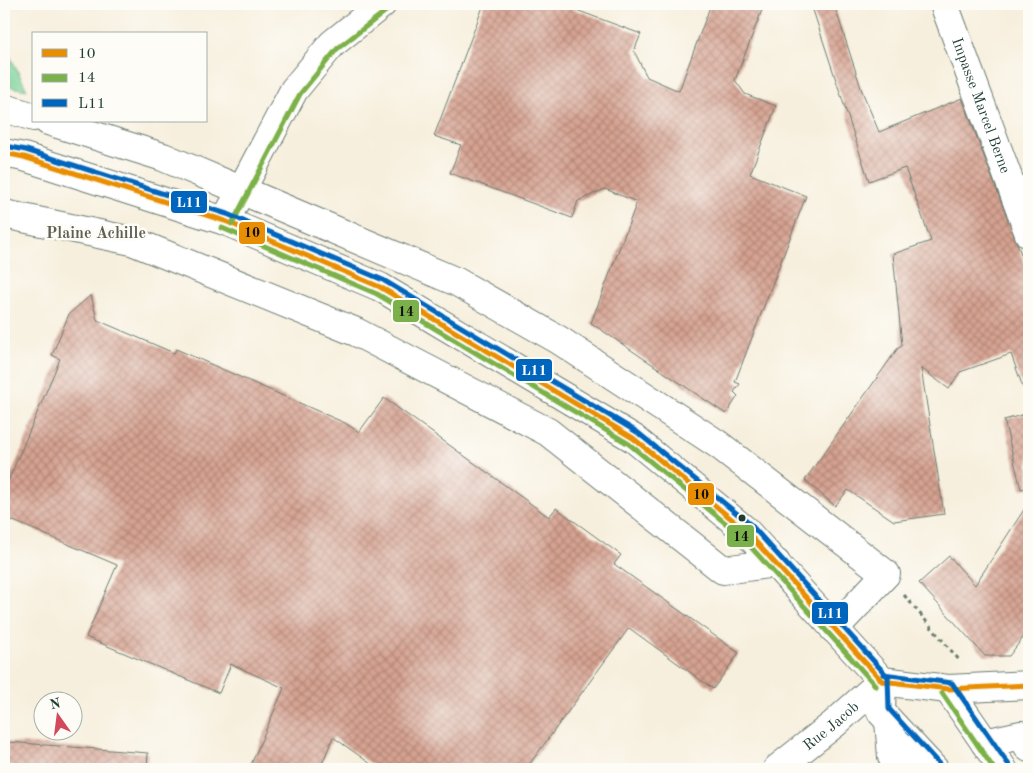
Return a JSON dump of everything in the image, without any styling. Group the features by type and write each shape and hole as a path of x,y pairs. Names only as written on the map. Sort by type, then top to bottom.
{"main road":[{"path":"224,221 294,90 332,44 382,4"},
{"name":"Impasse Marcel Berne","path":"944,4 1029,234"},
{"path":"4,108 32,116"},
{"path":"51,122 163,157 457,282 558,340 719,445 886,574 834,629"},
{"path":"4,153 24,156 224,221 380,287 634,438 745,530 882,681 948,689 1029,685"},
{"path":"4,214 132,242 356,332 548,432 723,570 776,563"},
{"path":"882,681 881,712 934,769"},
{"name":"Rue Jacob","path":"777,769 834,724 882,681"},
{"path":"948,689 1003,769"},
{"path":"889,721 892,757 902,769"},
{"path":"985,743 1021,735 1029,748"}],"path":[{"path":"886,574 984,687"}],"green space":[{"path":"4,44 27,90 4,86"}],"building":[{"path":"484,4 560,4 641,34 634,51 647,77 679,91 711,4 747,4 762,10 735,80 745,94 776,106 750,174 806,196 735,382 740,384 734,392 738,396 726,414 591,323 637,202 605,189 578,201 572,218 450,173 461,145 434,136"},
{"path":"811,4 834,4 862,91 879,132 962,98 1029,275 1029,396 1026,396 1011,354 960,372 949,389 921,368 944,514 894,521 848,490 835,506 805,480 898,348 902,346 893,254 931,241 905,168 869,181"},
{"path":"91,295 97,320 174,353 176,349 345,423 359,432 384,398 549,517 556,508 621,555 614,564 739,653 713,689 629,628 526,769 378,769 333,737 320,769 249,769 284,688 231,664 219,693 86,637 117,565 4,517 4,491 60,359 52,355 69,314"},
{"path":"1029,413 1029,488 1021,489 1004,420"},
{"path":"1029,502 1029,630 1009,656 985,656 919,583 949,556 975,585"},
{"path":"8,742 148,753 147,769 6,769"}],"transit line":[{"name":"14","path":"232,224 300,94 337,49 387,10"},
{"name":"L11","path":"5,146 26,150 227,214 383,280 637,432 751,525 888,677 889,709 939,764"},
{"name":"10","path":"4,153 24,157 225,221 380,287 633,438 745,530 882,681"},
{"name":"14","path":"222,228 377,294 629,444 740,535 876,686"},
{"name":"L11","path":"883,674 952,683 1009,765"},
{"name":"10","path":"882,681 948,689 1029,685"},
{"name":"14","path":"942,693 994,769"}],"district":[{"name":"Plaine Achille","path":"96,232"}]}
